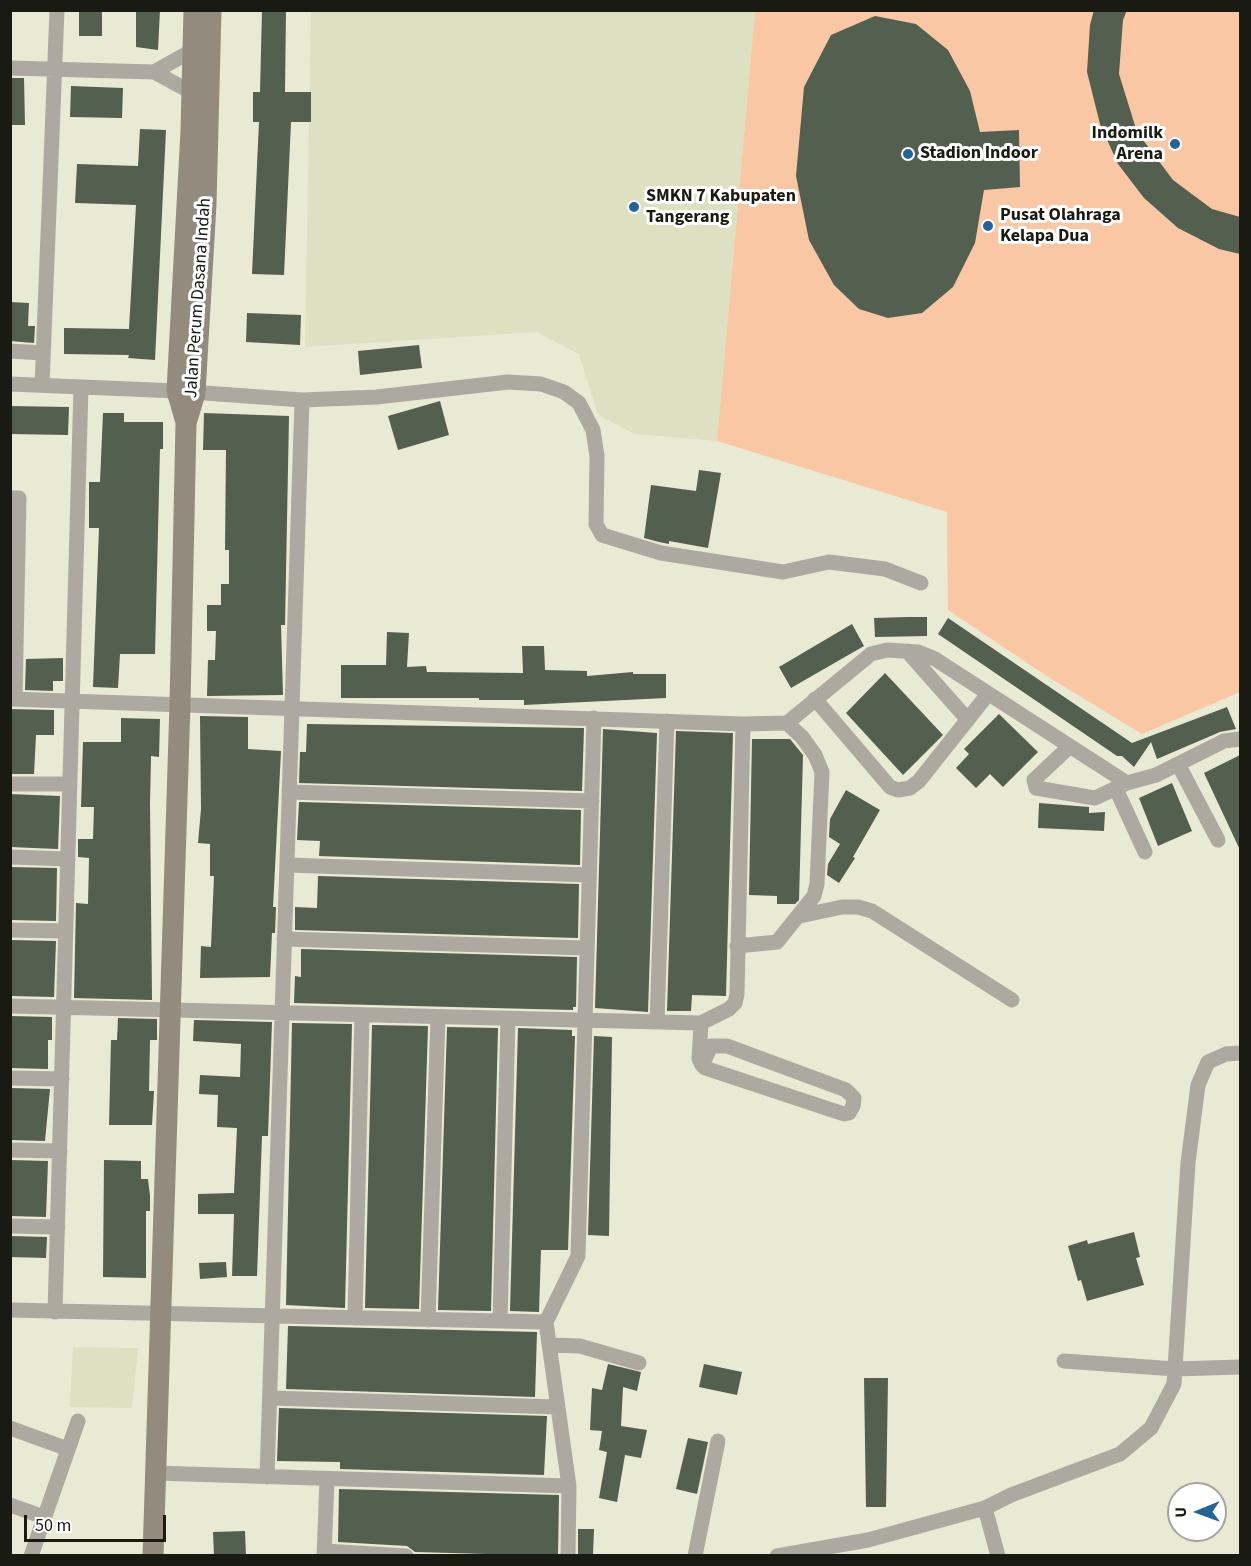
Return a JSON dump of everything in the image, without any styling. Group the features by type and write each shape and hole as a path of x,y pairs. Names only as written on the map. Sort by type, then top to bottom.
{"street":[{"path":"42,385 57,10"},
{"name":"Jalan Perum Dasana Indah","path":"153,1556 180,704 186,392 206,204 200,93 201,50 194,10"},
{"name":"Jalan Perum Dasana Indah","path":"201,50 211,10"},
{"path":"154,72 201,50"},
{"path":"10,68 154,72 200,93"},
{"path":"10,351 43,352"},
{"path":"10,384 302,400 377,397 508,382 541,384 564,392 579,403 593,430 597,456 596,524 602,535 662,553 783,572 830,562 885,569 921,583"},
{"path":"55,1312 81,387"},
{"path":"267,1477 302,400"},
{"path":"10,498 19,498 13,699 743,724 787,723 871,654 888,650 907,651 935,659 1069,747 1122,786 1144,852"},
{"path":"907,651 968,720"},
{"path":"815,699 893,790 910,788 919,781 988,694"},
{"path":"568,1556 569,1486 546,1322 578,1256 594,718"},
{"path":"657,1022 667,721"},
{"path":"737,946 777,942 800,916 814,896 817,885 822,772 815,755 802,736 787,723"},
{"path":"10,1005 170,1011 701,1023 729,1009 735,1003 743,724"},
{"path":"1069,747 1034,780 1036,788 1095,798 1156,775 1224,741 1240,739"},
{"path":"1179,764 1218,840"},
{"path":"10,784 70,784"},
{"path":"289,792 592,801"},
{"path":"10,857 68,859"},
{"path":"286,865 589,875"},
{"path":"800,916 842,907 872,910 1012,1000"},
{"path":"10,930 66,931"},
{"path":"284,939 586,948"},
{"path":"355,1318 362,1015"},
{"path":"429,1320 438,1017"},
{"path":"500,1321 508,1019"},
{"path":"701,1023 698,1049 702,1065 724,1076 844,1114 849,1113 853,1106 854,1098 846,1090 717,1045 711,1046 702,1065"},
{"path":"777,1556 869,1548 985,1508 1011,1495 1120,1454 1152,1428 1174,1384 1188,1163 1198,1085 1208,1062 1226,1054 1240,1053"},
{"path":"772,1092 782,1067"},
{"path":"10,1078 62,1079"},
{"path":"10,1150 60,1151"},
{"path":"10,1226 58,1227"},
{"path":"10,1310 546,1322"},
{"path":"549,1345 580,1346 639,1363"},
{"path":"1064,1361 1175,1369 1240,1366"},
{"path":"270,1398 557,1407"},
{"path":"31,1556 78,1421"},
{"path":"10,1428 68,1449"},
{"path":"695,1556 718,1441"},
{"path":"155,1473 569,1486"},
{"path":"327,1479 325,1553 406,1556"},
{"path":"10,1505 44,1517"},
{"path":"985,1508 998,1556"}],"shaded area":[{"path":"311,11 755,11 717,441 635,434 598,415 579,354 536,332 305,347"},
{"name":"Pusat Olahraga Kelapa Dua","path":"755,11 1240,11 1240,692 1142,734 1045,675 948,610 947,512 717,441"},
{"path":"73,1347 138,1348 132,1408 70,1407"}],"building":[{"path":"79,10 102,10 102,36 79,36"},
{"path":"136,10 160,10 158,50 136,47"},
{"path":"262,10 286,10 285,92 311,92 311,122 291,122 284,275 252,274 259,122 253,122 253,92 260,92"},
{"path":"1094,10 1127,10 1123,20 1119,74 1137,132 1173,180 1212,209 1240,217 1240,254 1219,249 1178,228 1144,198 1118,164 1100,124 1087,72 1090,25"},
{"name":"Stadion Indoor","path":"875,16 916,24 948,50 970,91 980,132 1019,130 1020,187 984,190 975,243 953,287 922,313 888,318 859,309 834,285 809,240 796,176 804,87 831,35"},
{"path":"10,78 24,78 25,125 10,125"},
{"path":"71,86 123,88 122,118 70,117"},
{"path":"140,129 166,130 155,360 128,358 129,355 64,354 64,328 129,329 136,205 75,203 77,164 138,166"},
{"path":"10,302 29,303 28,326 35,326 34,343 10,341"},
{"path":"247,313 301,315 300,345 246,342"},
{"path":"419,345 422,368 360,375 358,351"},
{"path":"440,401 449,435 398,450 388,416"},
{"path":"10,406 69,407 68,435 10,434"},
{"path":"103,413 124,413 124,422 163,422 163,449 160,449 155,654 120,654 118,688 93,687 99,528 89,528 89,482 100,482"},
{"path":"204,413 289,416 285,625 281,625 283,695 207,696 208,660 215,660 216,631 207,631 207,605 221,605 221,584 229,584 229,550 225,550 226,450 203,450"},
{"path":"699,470 721,473 708,548 669,541 669,544 644,538 651,485 696,491"},
{"path":"927,617 927,636 875,637 874,618"},
{"path":"948,618 1132,743 1227,707 1236,729 1220,732 1157,759 1151,742 1134,767 1122,756 1117,756 938,634"},
{"path":"852,624 864,646 791,688 779,667"},
{"path":"387,632 409,633 407,667 426,666 427,672 523,673 522,646 544,646 545,670 587,671 587,676 633,672 633,674 666,674 666,698 524,705 524,700 479,700 479,698 341,698 341,665 386,665"},
{"path":"63,658 63,681 53,681 53,691 25,690 26,659"},
{"path":"885,673 943,735 903,775 846,713"},
{"path":"10,709 54,710 54,735 36,735 34,774 10,774"},
{"path":"999,714 1038,752 1003,787 990,774 976,788 956,768 969,754 964,749"},
{"path":"200,716 248,717 248,749 281,751 273,907 276,907 275,933 272,933 270,977 200,978 201,946 211,947 214,876 210,876 210,844 198,843 201,809"},
{"path":"121,718 160,719 159,757 151,756 152,1000 74,998 76,903 88,904 89,858 78,857 78,839 93,839 94,807 81,807 83,742 121,742"},
{"path":"307,724 584,728 582,791 299,783 300,752 306,752"},
{"path":"603,729 657,733 648,1012 595,1008"},
{"path":"676,731 733,733 726,996 692,995 691,1011 667,1011"},
{"path":"752,739 790,739 803,755 799,900 795,904 777,904 777,896 749,895"},
{"path":"1240,755 1240,850 1204,773"},
{"path":"1172,783 1192,831 1158,846 1139,798"},
{"path":"846,790 880,810 839,883 827,875 828,864 840,844 829,837 830,819"},
{"path":"10,794 60,796 58,849 10,847"},
{"path":"299,802 581,810 580,865 319,856 320,841 297,840"},
{"path":"1039,803 1089,807 1089,813 1105,812 1104,831 1038,828"},
{"path":"10,867 57,868 56,921 10,920"},
{"path":"318,876 579,884 578,938 295,930 295,907 317,908"},
{"path":"10,940 56,941 54,997 10,996"},
{"path":"301,949 577,957 576,1007 573,1007 573,1010 294,1003 295,976 301,977"},
{"path":"10,1016 52,1017 52,1040 48,1040 48,1069 10,1068"},
{"path":"118,1018 157,1019 157,1040 150,1040 149,1091 154,1091 152,1125 109,1125 111,1040 117,1040"},
{"path":"194,1020 272,1022 268,1136 262,1136 257,1276 232,1276 234,1214 198,1214 198,1194 234,1193 237,1128 217,1127 218,1095 199,1094 200,1075 240,1077 241,1044 193,1041"},
{"path":"292,1023 352,1024 345,1308 286,1305"},
{"path":"372,1025 428,1026 419,1309 365,1308"},
{"path":"447,1027 498,1028 491,1311 438,1310"},
{"path":"518,1028 572,1030 572,1036 575,1036 568,1250 541,1250 539,1312 510,1311"},
{"path":"594,1036 612,1037 609,1236 588,1235"},
{"path":"10,1088 50,1089 45,1141 10,1140"},
{"path":"10,1160 48,1161 46,1217 10,1216"},
{"path":"104,1160 141,1161 141,1179 148,1179 150,1211 146,1211 146,1278 103,1277"},
{"path":"1134,1232 1140,1257 1136,1258 1144,1285 1087,1301 1081,1280 1078,1281 1068,1246 1087,1240 1088,1244"},
{"path":"10,1236 47,1237 46,1258 10,1257"},
{"path":"226,1262 227,1277 200,1279 199,1263"},
{"path":"288,1326 537,1332 535,1397 286,1389"},
{"path":"608,1364 641,1372 637,1391 623,1387 621,1426 647,1430 641,1458 625,1455 617,1502 599,1498 607,1452 599,1450 602,1431 590,1430 592,1388 602,1390"},
{"path":"704,1364 742,1372 737,1395 699,1387"},
{"path":"864,1378 888,1378 886,1507 866,1507"},
{"path":"279,1408 547,1416 544,1475 340,1469 340,1462 277,1461"},
{"path":"688,1438 708,1442 697,1494 676,1489"},
{"path":"339,1489 559,1495 558,1556 415,1552 407,1546 338,1542"},
{"path":"578,1529 594,1529 593,1555 578,1555"},
{"path":"245,1531 246,1556 214,1556 213,1532"}],"place":[{"name":"Indomilk Arena","path":"1175,144"},
{"name":"Stadion Indoor","path":"908,154"},
{"name":"SMKN 7 Kabupaten Tangerang","path":"634,207"},
{"name":"Pusat Olahraga Kelapa Dua","path":"988,226"}]}
